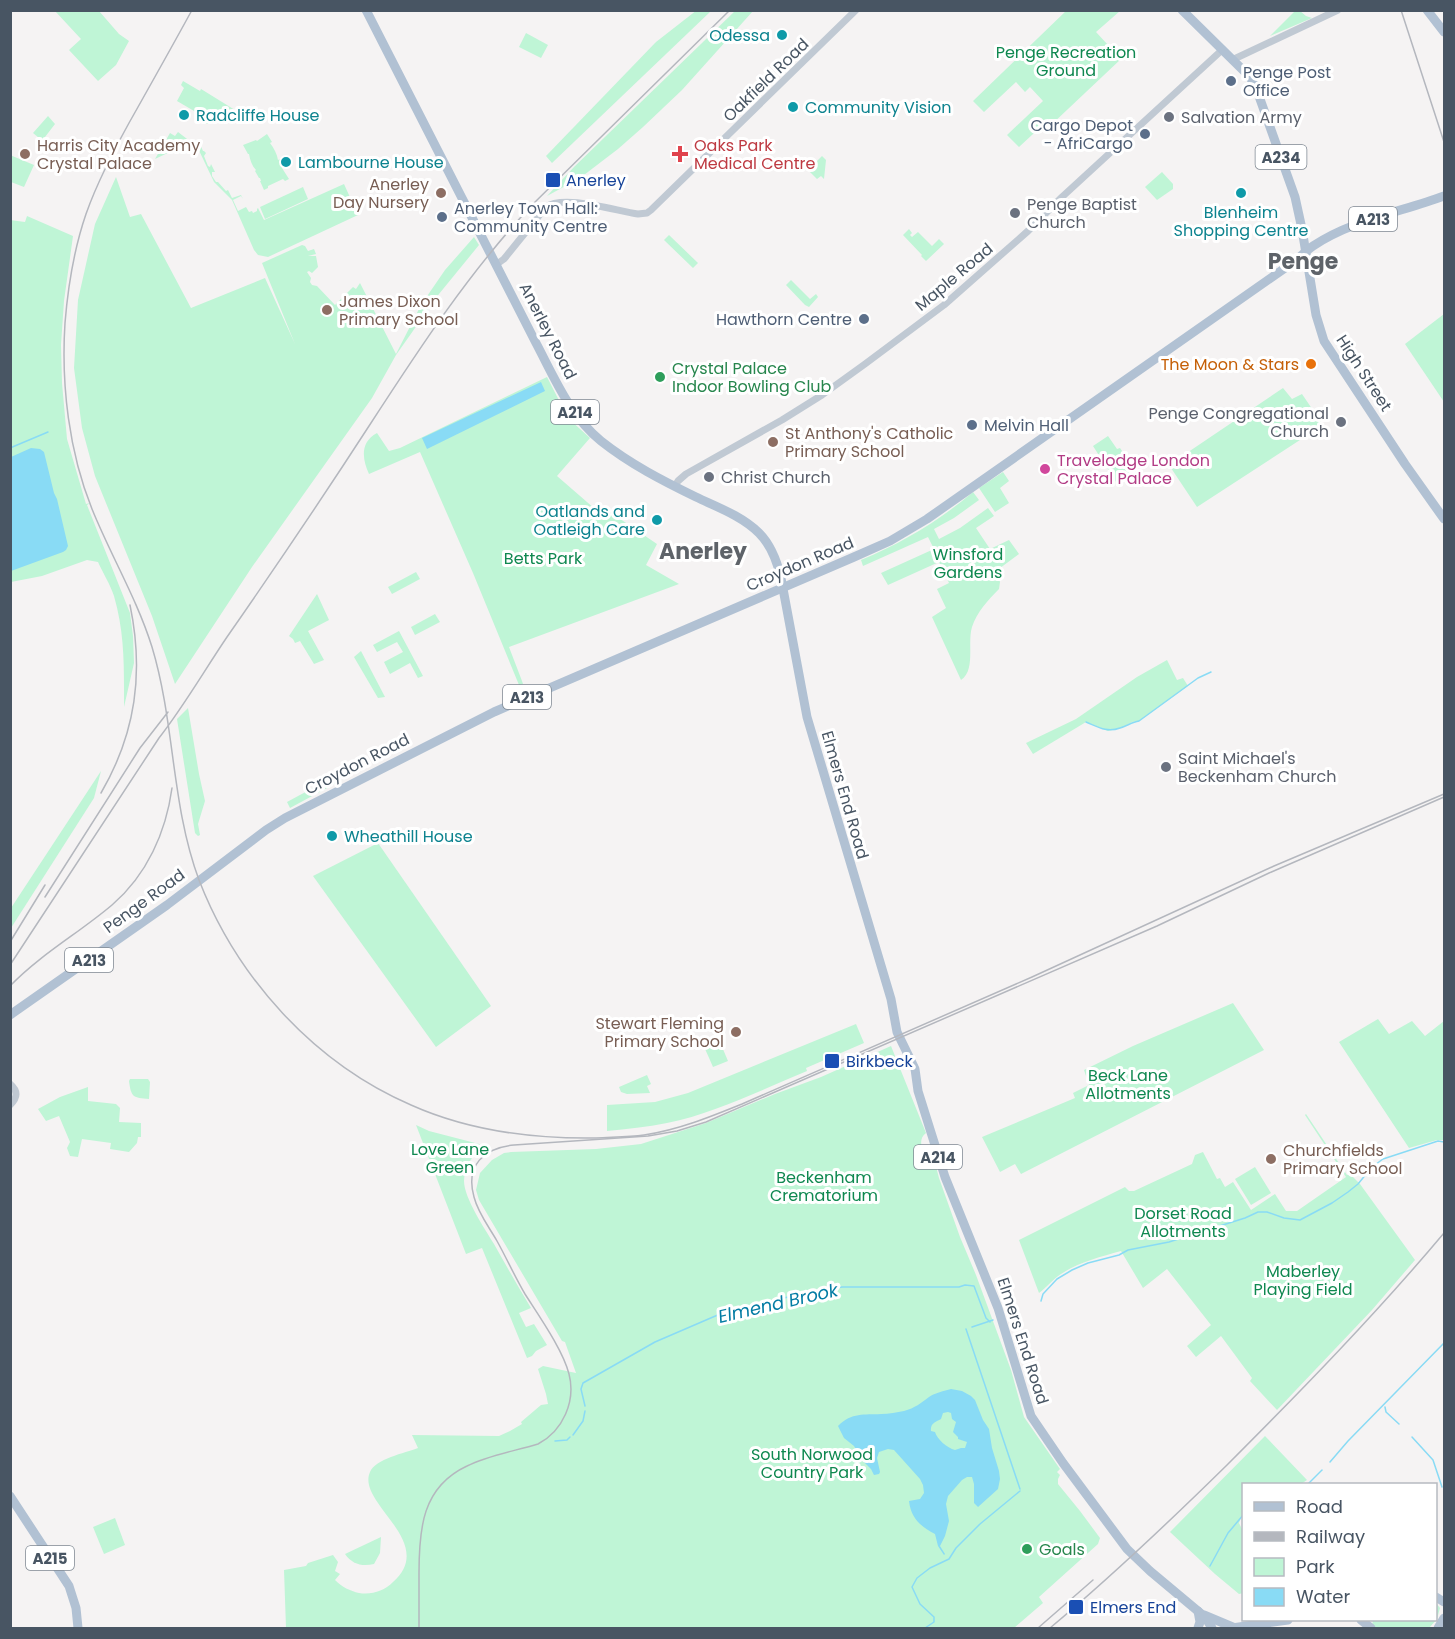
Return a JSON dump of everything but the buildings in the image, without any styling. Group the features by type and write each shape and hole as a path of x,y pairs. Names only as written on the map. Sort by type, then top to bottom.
{"main road":[{"name":"Anerley Road","path":"366,10 557,384 581,422 600,441 629,461 725,510 759,533 772,551 783,588"},
{"name":"High Street","path":"1182,10 1249,76 1255,85 1295,197 1316,315 1324,341 1406,464 1441,506 1444,519"},
{"path":"1427,10 1444,32"},
{"name":"A213","path":"1305,252 1324,240 1361,223 1444,196"},
{"name":"Croydon Road","path":"266,830 347,785 494,712 890,541 921,523 1305,252"},
{"name":"Elmers End Road","path":"783,588 810,726 893,1008 897,1032 915,1069 918,1091 945,1177 998,1308 1031,1416 1129,1551 1164,1584 1205,1617 1212,1629"},
{"name":"Penge Road","path":"10,1015 167,905 266,830"},
{"name":"A215","path":"10,1496 69,1586 76,1608 78,1629"},
{"path":"1198,1611 1233,1628 1281,1621"},
{"path":"1198,1611 1200,1622 1198,1629"},
{"path":"1438,1628 1444,1618"},
{"path":"1438,1628 1444,1623"}],"street":[{"name":"Oakfield Road","path":"495,262 504,259 546,207 556,202 568,201 636,214 647,213 856,10"},
{"path":"1232,60 1338,10"},
{"name":"Maple Road","path":"675,486 686,474 782,420 830,389 944,305 1028,231 1222,50"},
{"path":"10,1084 17,1094 16,1099 10,1104"}],"green space":[{"path":"697,10 711,11 552,163 546,156 656,42"},
{"name":"Penge Recreation Ground","path":"1067,10 1120,11 1096,32 1121,59 1050,126 1046,122 1019,147 1007,135 1043,101 1030,87 1025,92 1016,82 984,112 973,101"},
{"path":"55,11 99,11 119,34 129,41 116,65 98,81 69,50 81,39"},
{"path":"735,11 753,11 682,90 618,149 580,178 547,196 574,167"},
{"path":"1300,11 1312,18 1270,36 1294,12"},
{"path":"526,33 548,45 541,58 519,47"},
{"path":"183,81 235,110 205,123 206,118 177,101 184,88 181,85"},
{"path":"48,116 55,124 45,137 47,139 45,143 33,133"},
{"path":"178,132 191,142 155,159 170,133 175,136"},
{"path":"267,134 289,179 285,181 283,179 264,190 243,145 257,141"},
{"path":"198,140 206,153 204,156 208,166 210,167 211,164 215,172 212,172 212,176 216,182 226,191 228,190 232,198 241,195 243,199 241,196 233,200 238,211 246,207 249,212 253,213 258,208 264,220 344,184 358,215 268,257 258,255 232,200 214,182 195,142"},
{"path":"10,155 34,165 24,187 11,182"},
{"path":"822,156 826,160 824,179 821,176 817,179 808,170"},
{"path":"1162,172 1173,184 1173,189 1157,200 1145,187"},
{"path":"116,177 130,217 141,214 191,308 265,278 295,344 262,263 302,245 308,251 314,249 316,254 308,256 316,256 318,267 312,273 307,272 312,285 317,286 335,305 353,287 356,289 360,283 396,354 421,305 445,270 474,237 479,245 439,294 396,355 372,398 252,567 175,684 152,616 95,476 82,428 74,368 78,300 95,224"},
{"path":"303,187 308,199 265,219 260,207"},
{"path":"27,216 73,236 64,301 61,345 67,439 86,504 90,503 87,505 130,613 134,663 124,707 120,624 114,596 98,562 87,560 42,576 11,582 10,220 25,222"},
{"path":"909,229 912,237 918,232 932,246 939,239 944,244 926,261 903,235"},
{"path":"669,235 698,263 693,268 664,240"},
{"path":"791,280 810,299 816,294 818,297 809,307 786,285"},
{"path":"1444,314 1444,402 1405,344"},
{"name":"Betts Park","path":"547,377 568,418 590,438 557,476 602,515 607,510 657,544 646,565 679,584 509,647 523,684 519,685 420,452 369,474 364,451 368,441 377,433 389,451 400,448"},
{"path":"1283,388 1292,399 1302,394 1323,425 1197,507 1169,465"},
{"path":"1108,436 1117,449 1120,448 1137,473 1118,485 1093,446"},
{"path":"1003,472 1009,481 1000,488 1009,503 995,512 979,488"},
{"name":"Winsford Gardens","path":"973,492 979,500 934,529 939,539 960,528 988,508 994,516 976,528 990,549 1009,540 1019,554 996,571 1000,582 999,589 983,606 974,622 971,633 970,663 966,676 961,680 932,617 946,608 937,589 949,583 939,562 888,585 881,573 934,549 928,537 863,566 861,560 920,530"},
{"path":"416,572 420,579 392,594 388,587"},
{"path":"317,594 329,620 308,631 324,660 314,664 300,641 295,643 289,636"},
{"path":"435,614 440,622 415,635 411,627"},
{"path":"399,631 423,676 418,678 410,663 390,674 384,662 403,652 397,642 377,652 373,645"},
{"path":"361,651 385,697 378,698 354,657"},
{"path":"1167,660 1177,680 1183,678 1188,686 1139,721 1108,731 1086,722 1033,754 1026,743 1076,719 1137,677"},
{"path":"188,708 205,801 198,824 200,835 198,836 195,833 177,719"},
{"path":"101,771 94,798 11,928 11,908"},
{"path":"335,776 338,782 290,808 287,802"},
{"path":"378,843 491,1006 436,1047 313,876"},
{"name":"Beck Lane Allotments","path":"1233,1003 1264,1050 1021,1174 1015,1164 1000,1172 982,1137 1075,1098 1073,1093 1089,1085 1084,1070"},
{"path":"1378,1019 1389,1034 1412,1021 1425,1036 1444,1021 1444,1140 1409,1148 1339,1042"},
{"path":"856,1024 864,1043 806,1068 807,1071 685,1119 652,1126 607,1131 607,1105 655,1102 688,1093"},
{"path":"717,1035 728,1061 713,1067 702,1042"},
{"name":"South Norwood Country Park","path":"891,1046 926,1133 921,1140 922,1149 926,1154 933,1155 960,1237 1011,1370 1024,1417 1060,1469 1057,1472 1060,1475 1058,1484 1100,1538 1098,1544 1039,1597 1043,1603 1014,1628 286,1628 284,1570 306,1566 308,1563 333,1555 338,1562 335,1571 340,1574 335,1580 352,1591 369,1593 386,1588 404,1567 406,1552 402,1538 374,1497 369,1484 373,1467 398,1454 418,1448 412,1435 499,1436 510,1431 522,1424 521,1422 541,1405 548,1404 538,1369 543,1366 576,1373 565,1342 562,1341 479,1200 476,1190 480,1173 492,1160 511,1152 596,1149 641,1144 706,1123"},
{"path":"647,1075 651,1084 647,1086 650,1093 621,1092 619,1087"},
{"path":"130,1079 148,1079 150,1082 149,1099 134,1096"},
{"path":"88,1087 88,1101 116,1104 120,1108 119,1122 141,1123 141,1137 138,1137 137,1143 129,1152 110,1149 111,1143 82,1139 78,1157 70,1156 67,1148 70,1142 59,1116 46,1121 38,1109 60,1097"},
{"path":"1306,1114 1347,1175 1350,1174 1360,1184 1415,1260 1372,1310 1277,1410 1250,1381 1252,1378 1221,1336 1196,1357 1187,1346 1211,1325 1167,1269 1143,1288 1121,1251 1075,1266 1058,1276 1039,1293 1019,1240 1125,1187 1129,1191 1134,1191 1192,1164 1195,1155 1203,1152 1217,1179 1220,1178 1225,1187 1233,1182 1251,1210 1275,1194 1286,1211 1297,1211 1346,1177"},
{"name":"Love Lane Green","path":"416,1125 429,1131 483,1145 467,1166 464,1176 465,1188 476,1213 531,1308 519,1313 526,1327 534,1324 547,1345 532,1356 527,1358 482,1248 466,1254"},
{"path":"1255,1167 1271,1193 1251,1205 1235,1179"},
{"path":"1265,1436 1307,1480 1302,1483 1242,1483 1242,1516 1239,1523 1242,1529 1242,1593 1239,1594 1215,1574 1170,1532"},
{"path":"115,1518 125,1545 104,1554 93,1527"},
{"path":"381,1537 380,1553 374,1564 358,1564 345,1554"},
{"path":"1373,1621 1435,1621 1429,1628 1373,1628"}],"water":[{"path":"541,382 545,391 427,449 422,438"},
{"path":"31,448 44,452 68,546 63,552 11,571 11,457"},
{"path":"951,1389 962,1391 975,1400 989,1429 1000,1479 998,1489 978,1507 974,1503 972,1477 962,1480 948,1496 946,1504 949,1521 940,1546 944,1555 938,1546 935,1534 917,1521 910,1507 909,1501 920,1499 924,1493 920,1479 894,1450 888,1449 879,1452 877,1458 880,1472 874,1475 854,1446 844,1438 838,1426 848,1418 858,1415 887,1414 908,1410 937,1393","holes":["943,1413 951,1413 952,1419 956,1422 953,1432 958,1439 967,1442 965,1448 952,1449 940,1440 935,1432 931,1431 932,1424 941,1419"]}],"waterway":[{"path":"10,448 48,432"},
{"path":"1086,722 1111,730 1139,721 1198,678 1211,672"},
{"name":"Elmend Brook","path":"1041,1301 1043,1294 1057,1279 1072,1270 1128,1250 1169,1242 1258,1212 1300,1220 1348,1192 1383,1159 1438,1141 1444,1142"},
{"name":"Elmend Brook","path":"585,1406 581,1389 583,1383 655,1342 720,1314 788,1297 842,1287 974,1286 986,1318 990,1322"},
{"path":"972,1327 993,1320"},
{"path":"966,1329 1020,1489"},
{"path":"1330,1462 1444,1343"},
{"path":"1385,1407 1386,1412 1399,1424"},
{"name":"Elmend Brook","path":"573,1435 583,1421 585,1411"},
{"name":"Elmend Brook","path":"555,1441 567,1440 570,1437"},
{"path":"1412,1437 1433,1460 1442,1487"},
{"path":"1309,1483 1322,1470"},
{"path":"925,1628 934,1622 934,1617 920,1604 912,1587 917,1578 930,1568 949,1559 956,1548 980,1524 1020,1491"},
{"path":"1210,1566 1228,1533 1242,1516"}],"tram line":[{"path":"419,1628 420,1541 422,1525 432,1497 452,1475 467,1466 493,1456 538,1444 547,1438 566,1414 571,1394 569,1374 562,1354 521,1288 476,1203 472,1176 479,1160 486,1154 514,1145 648,1136 677,1131 706,1122 1157,926 1269,873 1444,797"},
{"path":"1038,1628 1093,1580"}],"railway":[{"path":"192,10 109,160 82,227 72,268 65,323 64,370 68,418 78,465 92,509 139,612 152,647 165,705 183,823 199,880 215,916 257,983 283,1014 342,1066 411,1105 456,1121 502,1132 549,1137 596,1138 644,1135 669,1130 742,1104 1032,977 1274,866 1444,794"},
{"path":"10,965 159,738 466,284 533,204 730,10"},
{"path":"1401,10 1444,142"},
{"path":"101,793 122,748 134,702 136,654 130,605"},
{"path":"45,897 140,748 168,712"},
{"path":"10,986 34,964 112,905 135,880 153,852 160,836 172,788"},
{"path":"10,942 45,885"},
{"path":"1050,1628 1140,1548 1227,1465 1338,1351 1444,1233"}],"place":[{"name":"Odessa","path":"782,35"},
{"name":"Penge Post Office","path":"1231,81"},
{"name":"Community Vision","path":"793,107"},
{"name":"Radcliffe House","path":"184,115"},
{"name":"Salvation Army","path":"1169,117"},
{"name":"Cargo Depot - AfriCargo","path":"1145,134"},
{"name":"Harris City Academy Crystal Palace","path":"25,154"},
{"name":"Oaks Park Medical Centre","path":"680,154"},
{"name":"Lambourne House","path":"286,162"},
{"name":"Anerley","path":"553,180"},
{"name":"Anerley Day Nursery","path":"441,193"},
{"name":"Blenheim Shopping Centre","path":"1241,193"},
{"name":"Penge Baptist Church","path":"1015,213"},
{"name":"Anerley Town Hall: Community Centre","path":"442,217"},
{"name":"James Dixon Primary School","path":"327,310"},
{"name":"Hawthorn Centre","path":"864,319"},
{"name":"The Moon & Stars","path":"1311,364"},
{"name":"Crystal Palace Indoor Bowling Club","path":"660,377"},
{"name":"Penge Congregational Church","path":"1341,422"},
{"name":"Melvin Hall","path":"972,425"},
{"name":"St Anthony's Catholic Primary School","path":"773,442"},
{"name":"Travelodge London Crystal Palace","path":"1045,469"},
{"name":"Christ Church","path":"709,477"},
{"name":"Oatlands and Oatleigh Care","path":"657,520"},
{"name":"Saint Michael's Beckenham Church","path":"1166,767"},
{"name":"Wheathill House","path":"332,836"},
{"name":"Stewart Fleming Primary School","path":"736,1032"},
{"name":"Birkbeck","path":"832,1061"},
{"name":"Churchfields Primary School","path":"1271,1159"},
{"name":"Goals","path":"1027,1549"},
{"name":"Elmers End","path":"1076,1607"}],"district":[{"name":"Penge","path":"1303,261"},
{"name":"Anerley","path":"703,551"}],"park label":[{"name":"Beckenham Crematorium","path":"824,1186"},
{"name":"Dorset Road Allotments","path":"1183,1222"},
{"name":"Maberley Playing Field","path":"1303,1280"}]}
